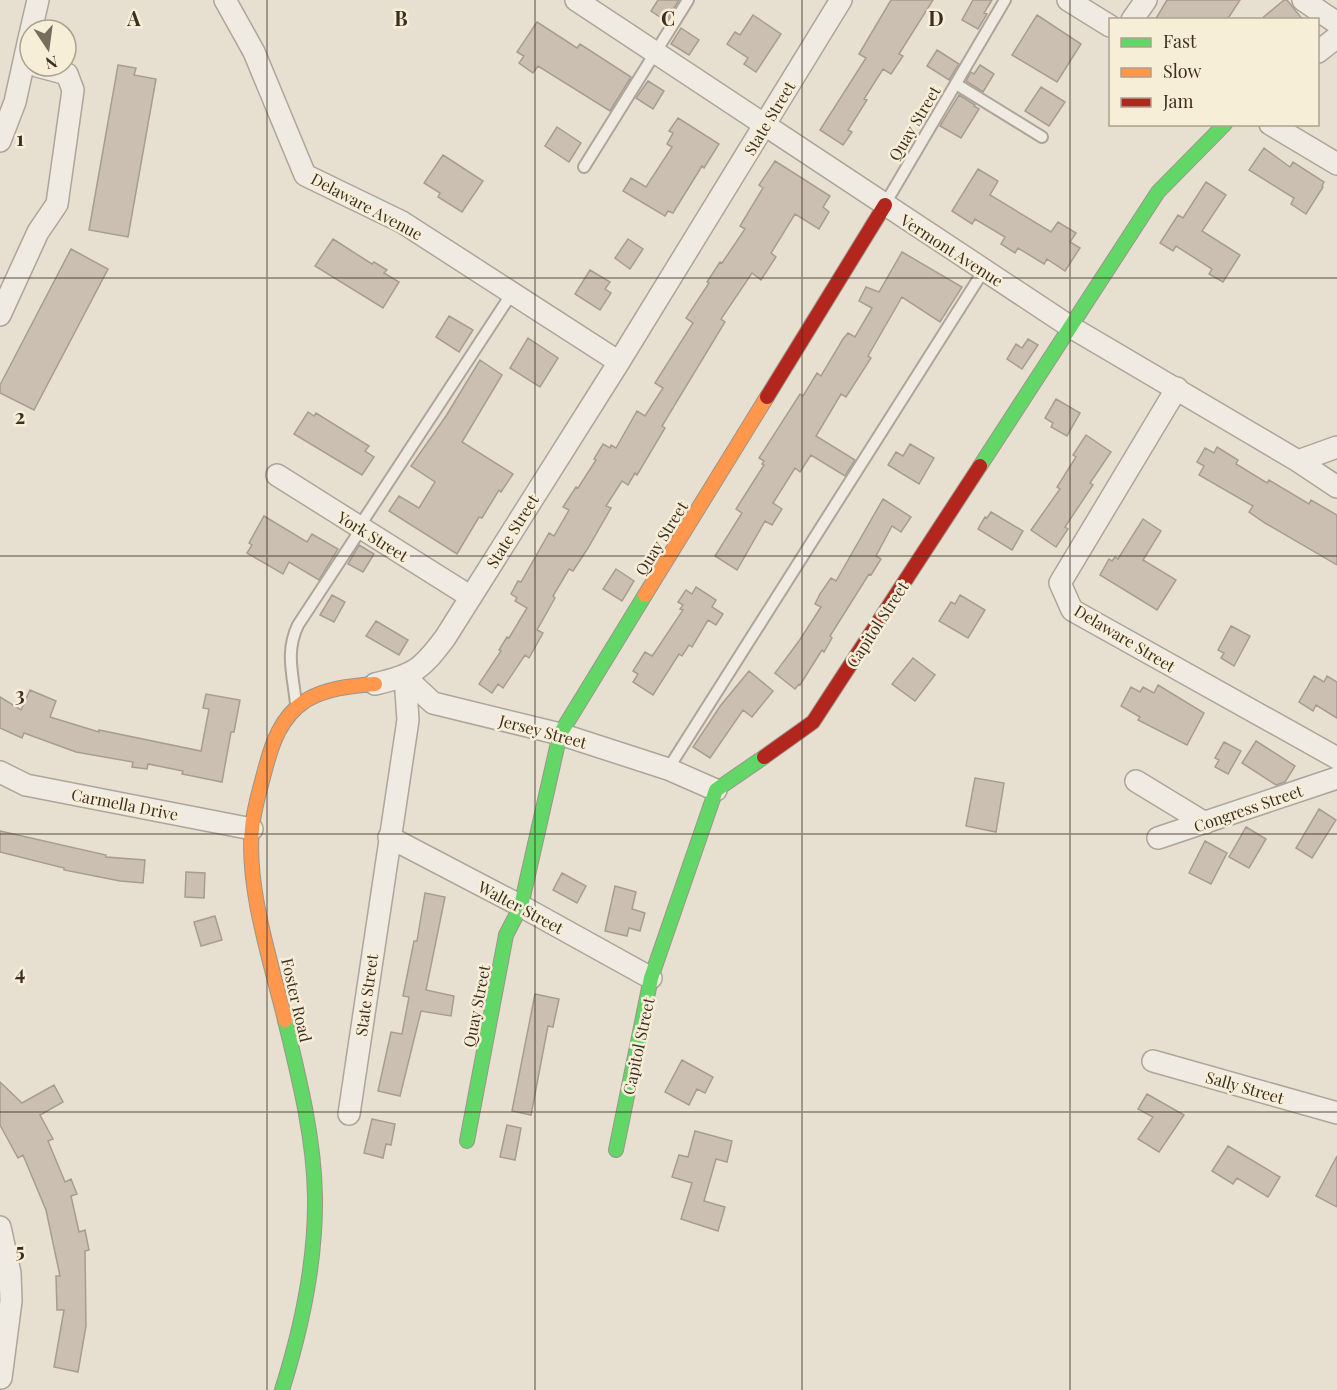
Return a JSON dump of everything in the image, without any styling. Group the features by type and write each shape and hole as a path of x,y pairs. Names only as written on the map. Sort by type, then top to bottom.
{"street":[{"path":"34,18 38,0"},
{"name":"Delaware Avenue","path":"225,0 254,52 305,175 402,222 619,362"},
{"name":"Vermont Avenue","path":"576,0 1069,326 1298,461 1337,487"},
{"name":"State Street","path":"349,1114 408,720 405,677 427,662 445,638 619,362 841,0"},
{"path":"1068,0 1109,25"},
{"path":"1133,18 1146,0"},
{"path":"1303,0 1337,23"},
{"path":"1319,50 1337,37"},
{"path":"0,141 24,78"},
{"path":"0,315 38,231 57,204 73,90 68,78"},
{"name":"Capitol Street","path":"616,1150 651,978 716,790 813,722 1158,192 1224,126"},
{"path":"1273,126 1337,164"},
{"name":"Quay Street","path":"467,1141 506,935 521,906 560,734 885,205"},
{"name":"Delaware Street","path":"1176,388 1060,583 1072,610 1337,758"},
{"path":"1298,461 1337,447"},
{"name":"York Street","path":"277,474 471,597"},
{"path":"375,684 405,677"},
{"name":"Jersey Street","path":"405,677 433,703 560,734 668,769 716,790"},
{"name":"Foster Road","path":"282,1390 291,1365 308,1287 315,1226 313,1166 300,1083 262,921 253,869 252,829 259,792 273,743 280,728 297,707 316,695 342,687 375,684"},
{"name":"Carmella Drive","path":"0,772 26,785 252,829"},
{"name":"Congress Street","path":"1158,838 1337,778"},
{"path":"1136,781 1205,823"},
{"name":"Walter Street","path":"389,837 651,978"},
{"name":"Sally Street","path":"1153,1061 1337,1113"},
{"path":"0,1227 10,1273 11,1292 1,1378"}],"lane":[{"path":"584,167 688,0"},
{"name":"Quay Street","path":"885,205 1005,0"},
{"path":"956,84 1042,137"},
{"path":"668,769 984,270"},
{"path":"297,707 290,652 291,639 298,625 512,293"}],"building":[{"path":"658,0 679,0 666,21 651,11"},
{"path":"891,0 933,0 899,54 903,56 891,74 883,69 864,99 867,100 848,130 852,132 843,145 820,130 866,58 859,54"},
{"path":"973,0 992,0 978,29 962,20"},
{"path":"1167,0 1240,0 1228,18 1156,18"},
{"path":"1287,0 1301,18 1262,18"},
{"path":"753,15 781,34 756,72 744,64 748,58 727,44 735,32 740,35"},
{"path":"1037,15 1081,44 1057,82 1012,55"},
{"path":"537,22 577,48 580,44 631,77 610,111 538,66 533,73 519,63 524,56 517,52"},
{"path":"681,28 699,40 689,55 671,44"},
{"path":"937,50 959,64 949,80 927,66"},
{"path":"118,65 136,68 134,75 156,79 128,237 89,230"},
{"path":"980,65 994,74 983,92 966,81 971,72 974,74"},
{"path":"648,81 664,91 653,109 636,98"},
{"path":"1041,87 1065,102 1049,126 1025,111"},
{"path":"959,95 979,109 961,138 940,126"},
{"path":"678,118 719,144 704,168 702,166 673,213 668,211 665,216 623,191 631,178 646,187 672,147 667,144 673,133 669,131"},
{"path":"557,127 581,143 569,162 545,146"},
{"path":"1264,148 1290,167 1293,162 1324,182 1306,214 1291,204 1294,198 1249,170"},
{"path":"443,155 483,181 462,212 438,197 440,193 424,183"},
{"path":"775,161 830,196 823,207 829,212 819,229 795,214 771,253 776,257 761,280 752,273 721,319 725,322 662,426 665,428 637,475 635,473 628,485 622,481 606,506 611,508 588,548 573,571 569,569 553,596 555,598 537,630 543,633 529,658 525,655 503,688 498,684 492,693 479,684 527,608 515,601 517,598 511,594 518,581 521,582 549,533 554,536 569,510 563,507 596,460 594,459 603,444 616,448 637,411 645,416 663,388 655,383 693,323 686,318 720,262 722,263 745,229 740,226 763,188 759,185"},
{"path":"978,169 998,181 990,195 1051,232 1058,222 1076,233 1070,242 1080,248 1065,271 1047,259 1044,264 1018,248 1015,253 1001,244 1005,237 975,219 972,224 952,211"},
{"path":"1206,182 1226,195 1202,231 1240,255 1223,282 1209,274 1212,269 1176,246 1173,251 1160,243 1178,215 1183,218"},
{"path":"333,239 372,264 374,262 387,270 384,273 399,282 383,308 315,266"},
{"path":"628,239 643,249 630,269 615,258"},
{"path":"71,249 108,269 34,410 0,393 0,385"},
{"path":"902,252 962,287 940,322 902,297 868,356 871,358 846,397 841,394 816,436 855,460 845,476 811,455 800,472 795,468 773,503 782,509 772,525 765,521 737,570 715,556 742,513 736,509 764,465 762,464 764,461 759,458 800,394 803,396 817,373 821,376 843,339 848,333 855,337 872,308 859,301 866,287 879,292"},
{"path":"590,270 610,282 605,289 611,293 600,310 575,294"},
{"path":"449,316 473,330 459,352 436,337"},
{"path":"528,338 558,358 540,387 510,368"},
{"path":"1028,339 1038,345 1022,369 1007,359 1016,344 1022,348"},
{"path":"480,360 502,375 462,442 513,474 501,492 499,490 482,518 479,517 457,554 389,511 399,496 419,508 435,482 411,466 446,416"},
{"path":"1056,399 1080,413 1067,436 1051,427 1053,423 1045,418"},
{"path":"308,412 314,416 316,413 369,446 365,451 374,457 362,475 294,434"},
{"path":"1086,435 1111,452 1090,483 1093,485 1065,527 1068,529 1056,547 1031,530 1060,489 1057,487 1076,457 1073,455"},
{"path":"910,444 934,458 919,484 888,465 896,452 903,456"},
{"path":"1217,447 1238,460 1236,464 1267,483 1269,480 1309,504 1311,500 1337,515 1337,565 1265,523 1249,512 1253,506 1199,475 1204,466 1197,462 1205,448 1214,453"},
{"path":"883,499 911,517 901,532 892,526 876,556 881,559 830,636 832,638 824,652 822,650 800,685 795,689 775,673 821,607 815,604 820,594 831,578 836,581"},
{"path":"991,512 1023,531 1012,550 978,529"},
{"path":"264,516 307,542 312,534 338,549 319,580 289,562 283,574 247,553 252,545 249,543"},
{"path":"1143,519 1161,531 1143,560 1176,580 1157,610 1100,575 1109,559 1112,561 1115,557 1118,559"},
{"path":"359,545 374,554 363,572 348,564"},
{"path":"616,569 634,581 622,601 603,589"},
{"path":"696,587 716,600 712,607 723,614 716,625 708,620 692,647 689,645 682,656 679,654 653,695 633,682 638,674 633,671 645,652 652,656 683,610 680,609 683,605 678,602 686,590 692,594"},
{"path":"332,595 345,602 334,622 320,615"},
{"path":"960,595 985,610 968,638 939,621 951,602 955,604"},
{"path":"376,621 408,640 399,655 366,636"},
{"path":"1231,626 1250,636 1234,666 1221,658 1224,653 1218,650"},
{"path":"913,658 935,675 915,701 892,684"},
{"path":"749,671 773,691 752,717 743,710 710,758 693,747 721,705"},
{"path":"1314,676 1324,682 1327,676 1337,682 1337,718 1316,705 1313,711 1299,702"},
{"path":"1158,685 1204,713 1187,745 1138,720 1140,717 1121,706 1131,687 1140,692 1143,687 1154,693"},
{"path":"30,690 56,701 50,717 99,732 99,730 201,751 209,709 203,708 206,694 240,700 234,732 231,732 222,782 148,764 147,769 132,767 133,762 76,752 24,733 22,738 0,728 0,697 21,710"},
{"path":"1256,741 1295,766 1285,782 1276,785 1242,763"},
{"path":"1224,742 1241,751 1228,774 1215,767 1219,760 1215,758"},
{"path":"975,778 1004,783 996,832 966,826"},
{"path":"1319,809 1336,820 1312,858 1296,848"},
{"path":"1246,827 1266,839 1249,868 1229,857"},
{"path":"0,831 106,855 106,857 145,860 143,883 64,870 64,868 0,852"},
{"path":"1205,841 1227,853 1211,884 1189,873"},
{"path":"186,872 205,873 204,898 185,897"},
{"path":"562,873 586,886 577,903 553,890"},
{"path":"615,886 636,892 632,909 645,913 640,931 629,928 627,936 605,931"},
{"path":"425,893 445,897 426,990 454,996 451,1016 421,1011 400,1096 378,1091 391,1032 402,1034 409,997 403,996 414,941 417,941"},
{"path":"215,916 222,940 201,946 194,922"},
{"path":"535,994 559,999 553,1027 548,1026 531,1115 512,1111"},
{"path":"682,1060 713,1077 705,1093 697,1089 689,1105 665,1092"},
{"path":"0,1082 22,1103 54,1085 63,1102 40,1115 53,1139 48,1141 65,1182 71,1179 77,1194 71,1196 79,1232 85,1230 89,1250 85,1251 86,1326 78,1372 54,1367 64,1310 57,1310 56,1276 60,1276 46,1210 23,1155 18,1158 0,1125"},
{"path":"1147,1094 1184,1115 1159,1152 1138,1139 1153,1117 1138,1109"},
{"path":"372,1119 395,1124 391,1145 386,1144 383,1158 364,1153"},
{"path":"507,1125 521,1128 515,1160 500,1157"},
{"path":"695,1131 732,1141 727,1162 716,1159 704,1201 725,1207 718,1231 681,1219 692,1183 672,1177 679,1155 688,1157"},
{"path":"1228,1146 1280,1177 1268,1197 1237,1178 1233,1184 1212,1171"},
{"path":"1337,1156 1337,1207 1316,1196"}],"traffic: fast":[{"path":"980,466 1158,192 1223,126"},
{"path":"467,1141 506,935 521,906 560,734 645,595"},
{"path":"616,1150 651,978 716,790 764,757"},
{"path":"282,1390 296,1343 306,1294 315,1221 314,1174 309,1130 285,1020"}],"traffic: slow":[{"path":"645,595 767,397"},
{"path":"285,1020 261,924 253,875 252,828 259,791 274,741 284,723 297,707 330,690 375,684"}],"traffic: jam":[{"path":"767,397 885,205"},
{"path":"764,757 813,722 980,466"}]}
